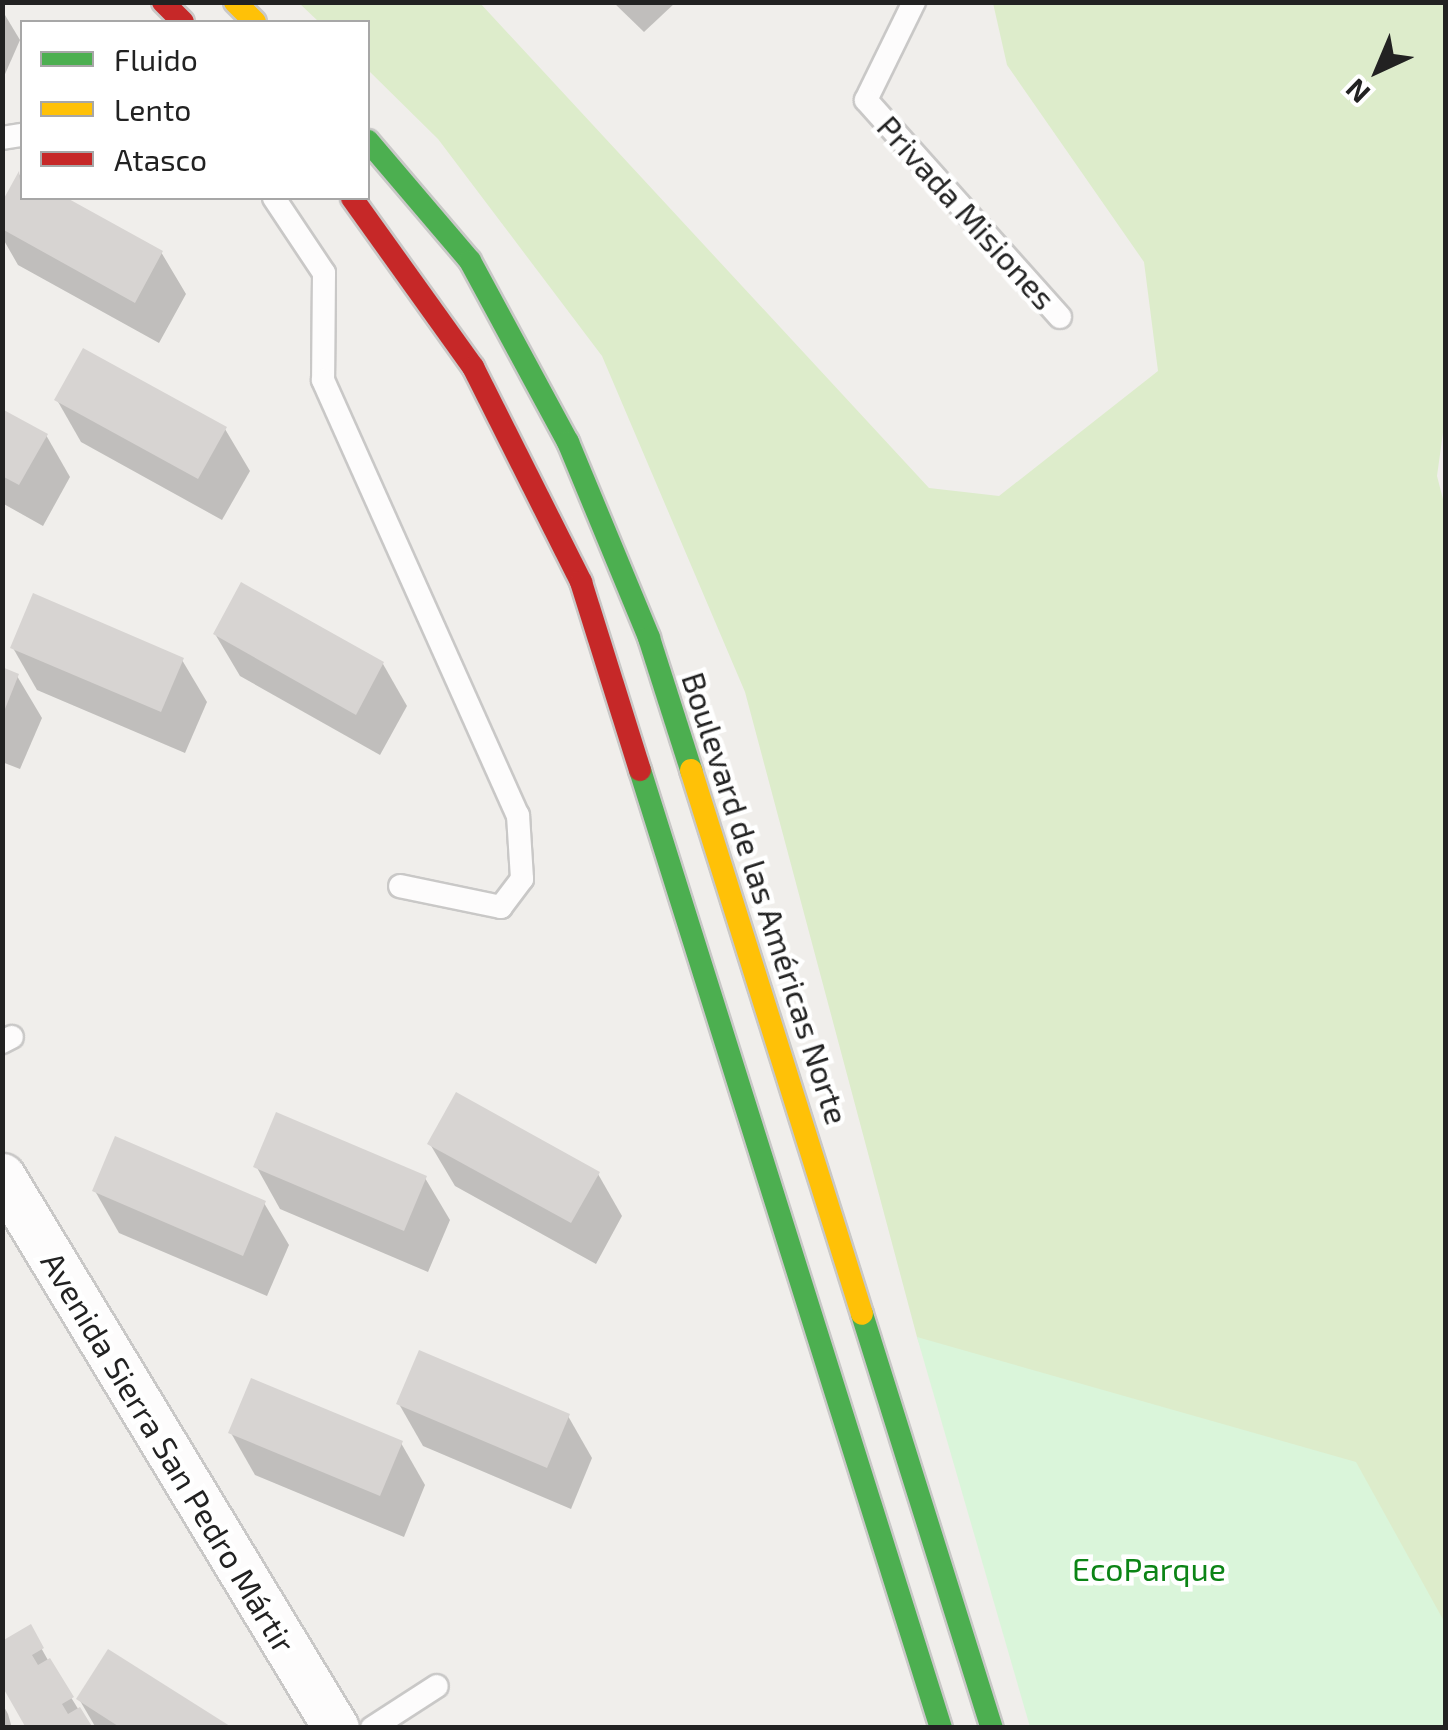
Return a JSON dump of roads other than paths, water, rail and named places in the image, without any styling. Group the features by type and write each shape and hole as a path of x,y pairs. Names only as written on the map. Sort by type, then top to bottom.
{"main road":[{"path":"163,2 181,20"},
{"path":"235,2 253,20"},
{"name":"Boulevard de las Américas Norte","path":"370,143 470,261 568,442 649,638 992,1728"},
{"path":"353,200 473,366 582,582 941,1728"}],"street":[{"name":"Avenida Sierra San Pedro Mártir","path":"2,1176 336,1728"}],"lane":[{"name":"Privada Misiones","path":"914,2 866,100 1060,317"},
{"path":"275,200 324,272 323,380 518,816 522,879 501,907 400,886"},
{"path":"372,1728 437,1686"}],"park label":[{"name":"EcoParque","path":"1149,1568"}]}
